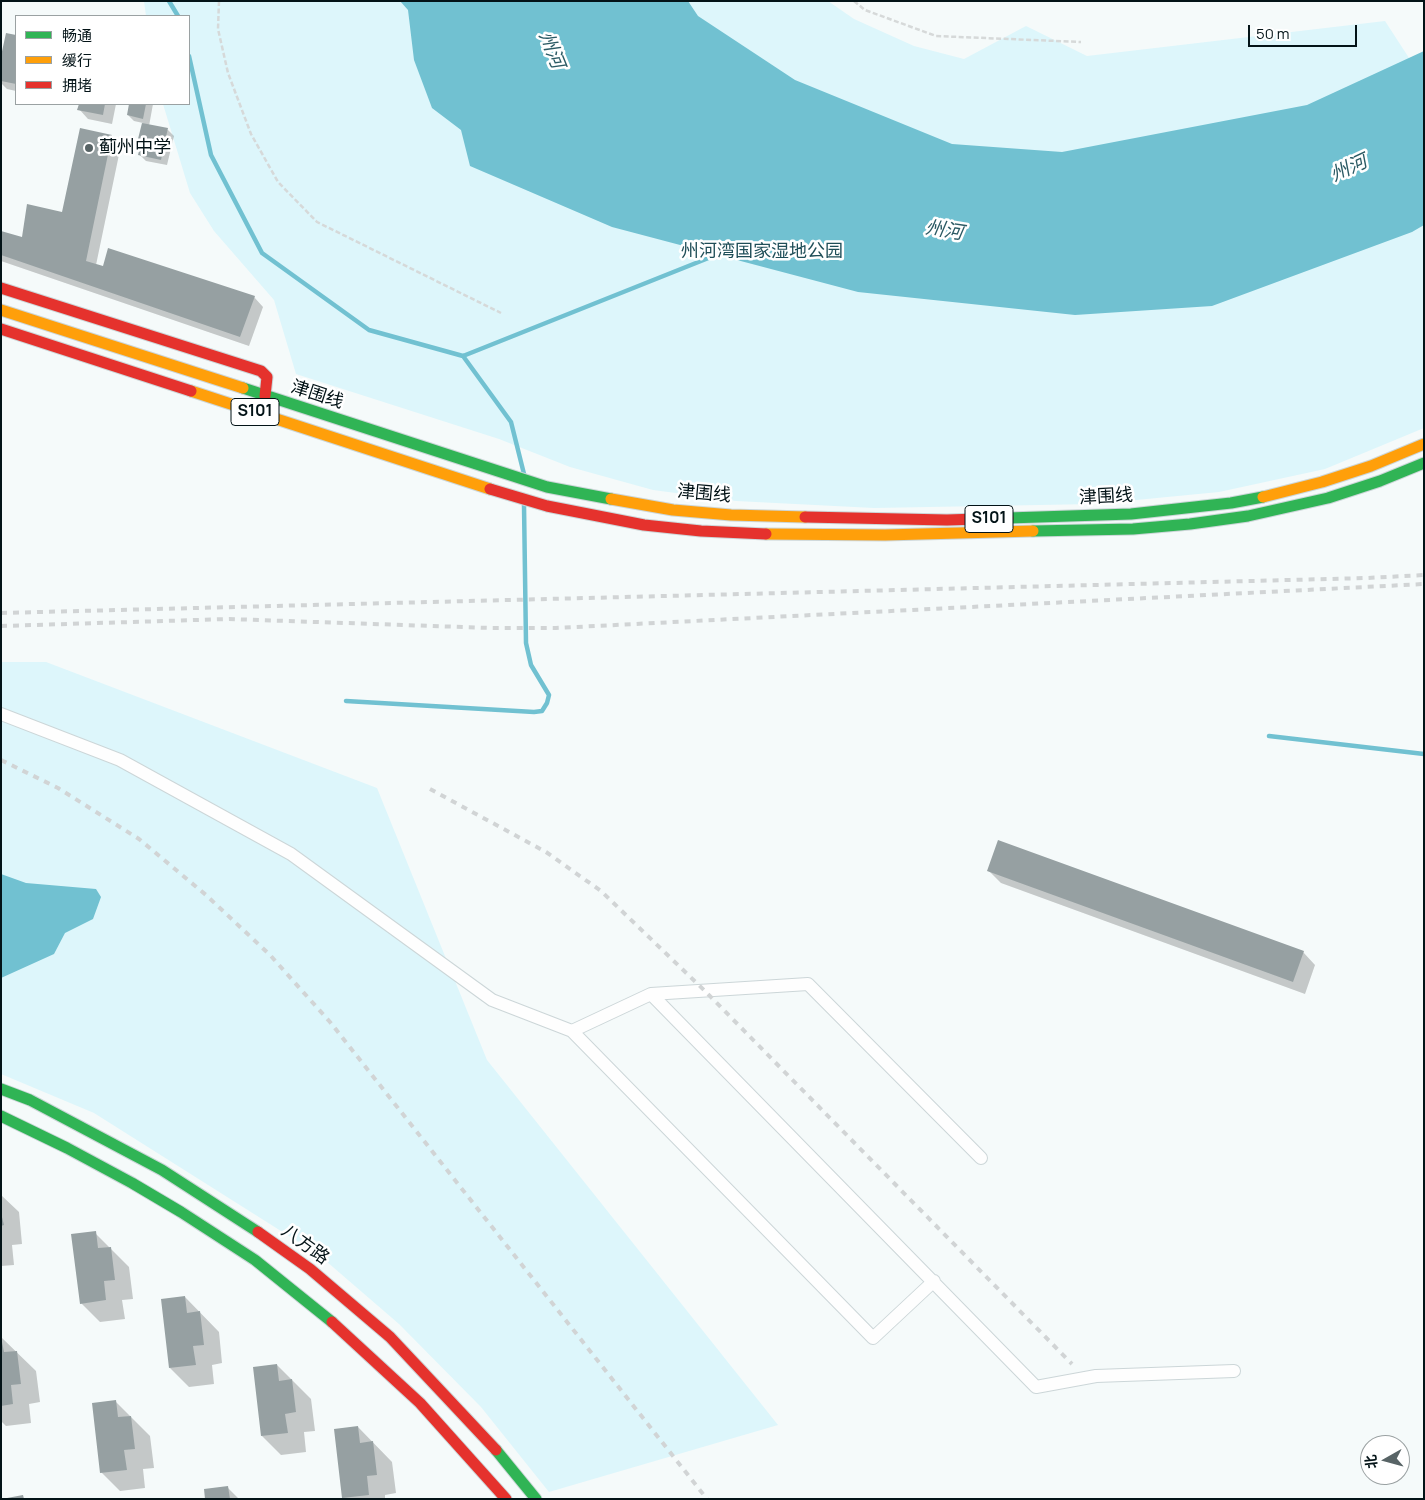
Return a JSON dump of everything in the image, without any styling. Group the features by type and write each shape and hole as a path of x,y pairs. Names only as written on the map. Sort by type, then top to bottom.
{"main road":[{"path":"1,288 262,372 268,377 265,396"},
{"name":"津围线","path":"1,310 548,487 673,510 731,515 947,520 1131,514 1231,503 1272,495 1322,482 1371,466 1424,444"},
{"name":"津围线","path":"1,328 547,506 644,525 701,531 787,535 995,534 1132,529 1190,524 1248,516 1328,498 1380,481 1424,463"},
{"name":"八方路","path":"1,1089 30,1100 162,1170 240,1220 310,1269 390,1338 494,1448 536,1499"},
{"path":"1,1116 67,1148 140,1188 181,1212 254,1260 343,1331 420,1403 506,1499"}],"street":[{"path":"1,714 120,760 282,849 492,1000 572,1031 872,1338 934,1281"},
{"path":"572,1031 652,994 808,984 982,1158"},
{"path":"652,994 1036,1387 1096,1376 1234,1371"}],"path":[{"path":"218,1 218,29 228,73 251,134 278,182 317,222 501,313"},
{"path":"854,1 865,10 936,36 1081,42"}],"green space":[{"name":"州河湾国家湿地公园","path":"144,1 828,1 854,19 914,46 964,59 1026,26 1087,56 1385,21 1424,81 1424,428 1325,469 1219,492 1095,504 874,508 736,501 653,490 570,467 499,439 296,374 274,300 214,231 190,193 163,105 190,105 190,15 146,15"},
{"path":"1,662 46,662 377,788 487,1060 778,1425 549,1492 481,1407 399,1324 319,1255 94,1113 1,1074"}],"water":[{"name":"州河","path":"400,1 688,1 698,16 795,80 952,144 1062,152 1307,105 1424,51 1424,225 1412,232 1212,306 1075,315 858,292 612,227 470,166 461,130 432,108 414,60 408,10"},
{"path":"1,874 26,883 96,889 101,897 93,919 65,933 54,954 1,978"}],"building":[{"path":"6,33 15,35 15,84 1,81 1,56"},
{"path":"79,105 105,105 103,115 77,110"},
{"path":"129,105 146,105 143,119 127,115"},
{"path":"142,123 168,128 161,160 138,155 142,140 138,139"},
{"path":"80,128 112,135 86,261 103,266 108,248 255,296 240,337 1,255 1,231 22,237 27,204 62,212"},
{"path":"998,840 1304,951 1293,982 987,871"},
{"path":"1,1213 4,1225 1,1226"},
{"path":"96,1231 98,1248 111,1247 115,1280 104,1281 106,1300 80,1304 71,1234"},
{"path":"185,1296 187,1313 200,1311 204,1345 193,1346 196,1365 169,1368 161,1299"},
{"path":"1,1337 4,1352 17,1351 21,1384 11,1385 13,1404 1,1406"},
{"path":"277,1364 279,1381 292,1379 296,1412 285,1414 288,1433 261,1436 253,1367"},
{"path":"116,1400 118,1417 131,1416 135,1449 124,1450 127,1470 100,1473 92,1403"},
{"path":"358,1426 360,1443 373,1441 377,1475 367,1476 369,1495 342,1498 334,1429"},
{"path":"228,1486 230,1499 205,1499 204,1489"},
{"path":"23,1495 24,1499 7,1499 7,1498"}],"waterway":[{"path":"169,1 177,15"},
{"path":"190,60 211,155 262,253 369,330 463,356 721,253"},
{"path":"463,356 511,422 524,474"},
{"path":"346,701 542,711 549,695 531,665 526,643 524,505"},
{"path":"1269,736 1424,754"}],"railway":[{"path":"1,613 1424,575"},
{"path":"1,626 229,619 491,628 556,628 1424,584"},
{"path":"1,760 58,788 139,839 206,895 270,955 330,1022 707,1499"},
{"path":"430,789 546,852 601,891 705,991 1072,1364"}],"traffic: fast":[{"path":"243,388 547,487 611,499"},
{"path":"1033,531 1133,529 1248,516 1328,498 1380,481 1424,463"},
{"path":"1008,518 1131,514 1231,503 1263,497"},
{"path":"1,1089 30,1100 162,1170 258,1232"},
{"path":"1,1116 67,1148 181,1212 255,1260 332,1322"},
{"path":"496,1450 536,1499"}],"traffic: slow":[{"path":"1,310 243,388"},
{"path":"191,391 490,489"},
{"path":"1263,497 1322,482 1371,466 1424,444"},
{"path":"611,499 673,510 731,515 805,517"},
{"path":"766,534 885,535 1033,531"}],"traffic: jam":[{"path":"1,288 261,371 267,377 265,396"},
{"path":"1,329 191,391"},
{"path":"490,489 547,506 644,525 701,531 766,534"},
{"path":"805,517 947,520 1008,518"},
{"path":"258,1232 310,1269 390,1337 496,1450"},
{"path":"332,1322 420,1403 506,1499"}],"place":[{"name":"蓟州中学","path":"89,148"}]}
